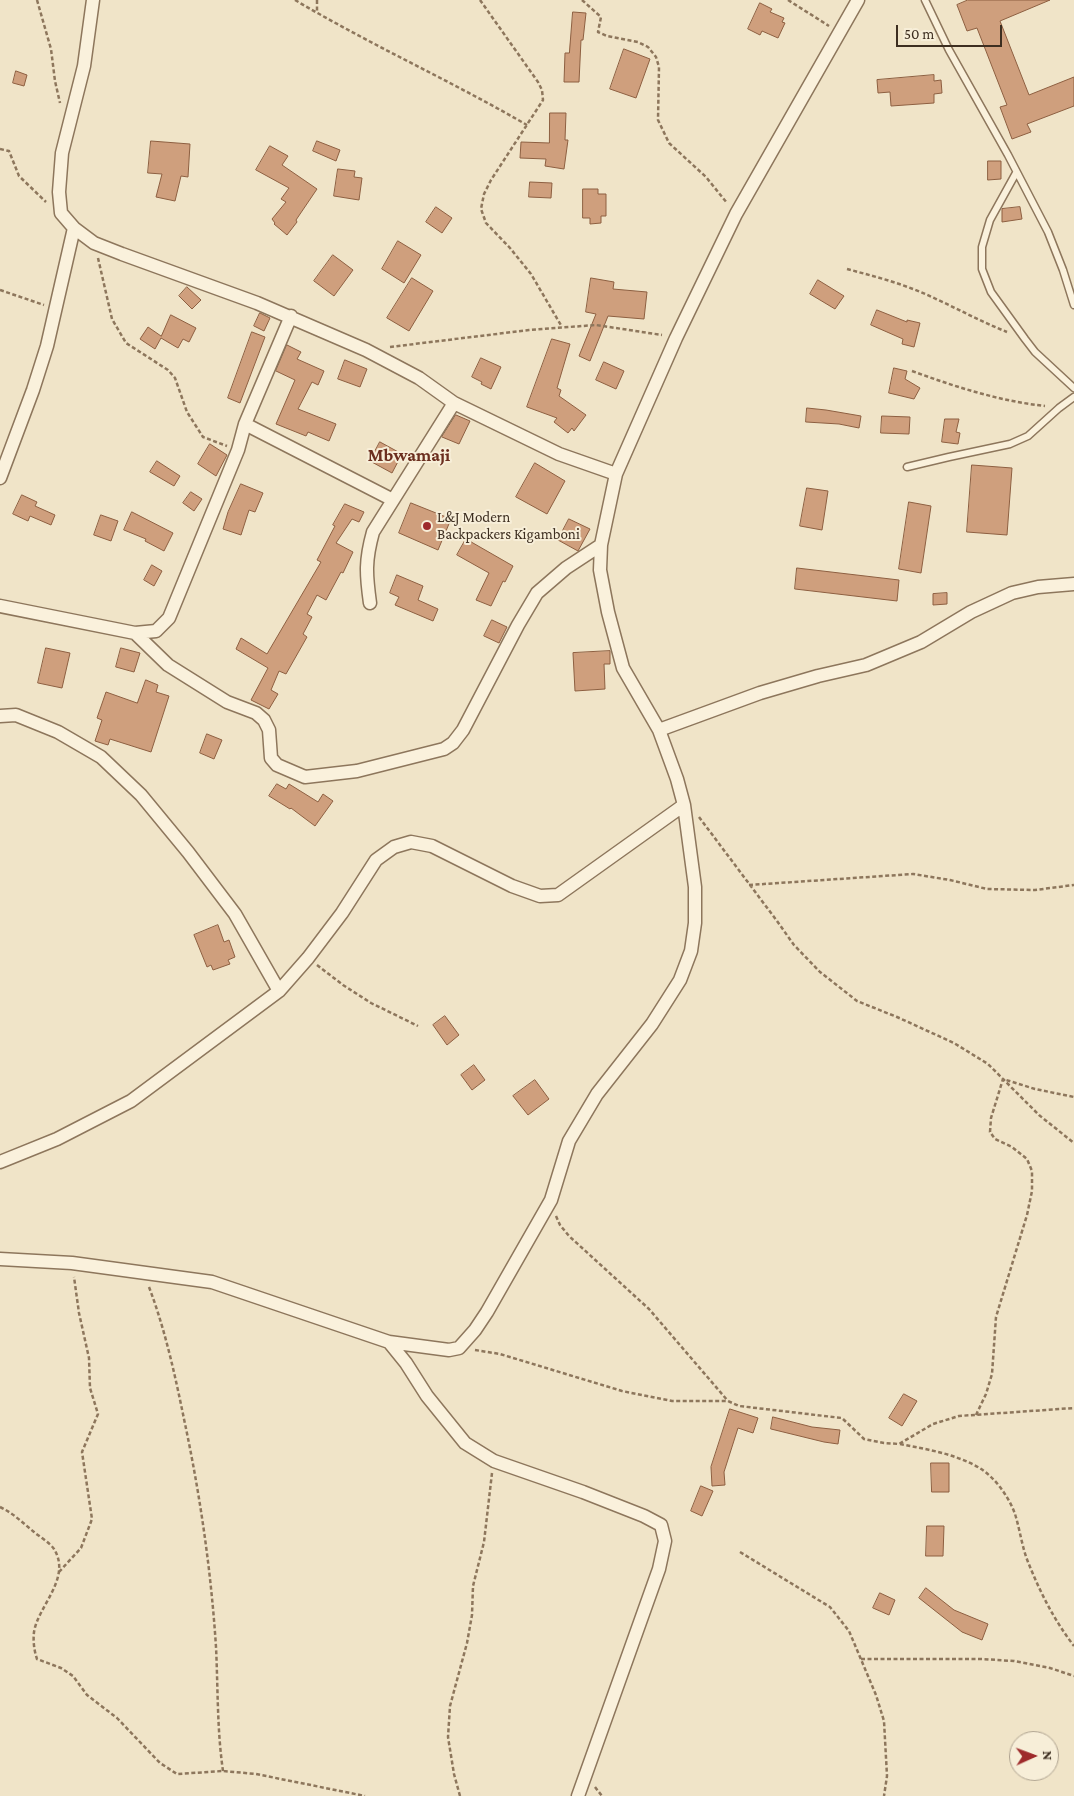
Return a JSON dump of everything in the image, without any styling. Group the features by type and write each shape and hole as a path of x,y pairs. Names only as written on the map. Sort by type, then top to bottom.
{"street":[{"path":"93,0 84,66 62,153 59,192 61,213 74,228 94,242 122,254 241,296 366,350 419,378 454,403 559,454 616,474"},
{"path":"0,1260 72,1263 212,1282 320,1317 389,1342 449,1350 459,1348 487,1312 551,1200 569,1141 597,1094 652,1024 680,980 691,951 695,923 695,887 684,805 677,779 659,730 624,668 608,612 600,570 600,545 616,474 676,338 736,214 858,0"},
{"path":"0,478 34,390 57,308 74,228"},
{"path":"0,606 135,633 156,631 169,618 238,450 245,424 290,316"},
{"path":"370,603 366,572 367,554 374,532 454,403"},
{"path":"245,424 393,500"},
{"path":"135,633 168,665 228,702 256,713 264,720 269,730 271,758 277,765 305,777 358,771 444,749 453,743 463,730 518,625 537,593 566,568 600,545"},
{"path":"659,730 760,694 818,676 866,664 921,642 970,612 1012,593 1038,587 1074,584"},
{"path":"0,716 16,715 58,732 101,757 141,795 188,852 235,914 279,991"},
{"path":"0,1162 57,1139 132,1101 279,991 308,958 342,913 376,860 394,847 411,842 432,846 512,886 540,896 558,895 684,805"},
{"path":"389,1342 465,1443 494,1461 584,1492 644,1516 661,1525 665,1541 659,1569 578,1796"}],"lane":[{"path":"925,0 949,50 1008,155 1048,232 1064,270 1074,305"},
{"path":"1016,173 990,220 982,247 982,269 992,292 1024,338 1035,352 1074,388"},
{"path":"907,467 1010,444 1028,436 1074,397"}],"path":[{"path":"37,0 51,49 54,82 61,107"},
{"path":"295,0 527,126"},
{"path":"317,0 317,13"},
{"path":"480,0 538,82 542,90 543,100 491,180 484,194 481,209 486,223 510,248 530,274 562,327"},
{"path":"582,0 601,17 598,32 607,36 638,42 648,48 656,57 659,67 658,120 669,143 706,177 736,214"},
{"path":"788,0 839,32"},
{"path":"0,149 9,151 19,176 34,192 61,213"},
{"path":"94,242 112,319 126,342 168,370 176,378 187,412 203,437 238,450"},
{"path":"847,269 907,287 935,298 979,321 1024,338"},
{"path":"0,290 57,308"},
{"path":"366,350 529,330 596,325 676,338"},
{"path":"912,371 965,390 1018,403 1059,408"},
{"path":"684,805 700,818 794,945 820,972 856,1001 897,1016 954,1043 988,1064 1039,1115 1074,1143"},
{"path":"749,885 913,874 987,889 1035,890 1074,885"},
{"path":"308,958 343,985 371,1003 418,1026"},
{"path":"1003,1079 1035,1089 1074,1097"},
{"path":"976,1416 986,1394 992,1374 996,1318 1028,1215 1032,1191 1032,1171 1027,1159 1012,1147 995,1139 990,1132 990,1118 1003,1079"},
{"path":"551,1200 560,1225 569,1236 649,1309 728,1401"},
{"path":"59,1572 81,1548 92,1519 82,1452 98,1414 90,1388 88,1358 72,1263"},
{"path":"143,1272 156,1306 178,1388 197,1480 207,1547 216,1647 219,1744 223,1771"},
{"path":"459,1348 500,1354 622,1391 672,1400 728,1401 740,1406 842,1418 864,1439 952,1455 976,1466 996,1482 1009,1501 1015,1514 1027,1560 1045,1601 1062,1631 1074,1646"},
{"path":"899,1444 933,1424 959,1416 1074,1408"},
{"path":"460,1796 448,1737 450,1706 467,1643 472,1615 473,1586 484,1542 494,1461"},
{"path":"0,1507 11,1512 54,1548 60,1562 54,1589 34,1630 34,1649 37,1659 61,1668 73,1676 87,1695 117,1718 160,1764 177,1774 223,1771 256,1774 365,1796"},
{"path":"740,1552 830,1607 849,1631 876,1695 884,1721 887,1776 884,1796"},
{"path":"861,1659 981,1659 1014,1661 1050,1668 1074,1676"}],"building":[{"path":"968,0 1050,0 1000,21 1029,95 1074,77 1074,106 1027,124 1031,132 1012,139 1000,107 1007,105 977,28 967,31 957,5"},
{"path":"760,3 772,9 770,12 784,18 782,22 785,23 778,38 762,31 760,35 748,29"},
{"path":"573,12 586,13 583,40 581,40 579,82 564,82 565,53 569,53"},
{"path":"624,49 650,59 636,98 610,89"},
{"path":"16,71 27,75 24,86 13,83"},
{"path":"934,75 934,81 941,80 942,93 934,94 934,103 891,106 890,92 878,93 877,80"},
{"path":"550,113 566,113 565,140 568,140 564,169 545,166 546,159 520,158 521,142 549,143"},
{"path":"151,141 190,144 188,177 181,176 175,201 156,197 162,174 148,173"},
{"path":"317,141 340,150 336,161 313,151"},
{"path":"270,146 288,156 282,165 317,189 287,235 274,224 272,219 286,202 281,199 289,188 256,170"},
{"path":"988,161 1001,161 1001,179 988,180"},
{"path":"338,169 355,171 354,177 362,178 359,200 334,196"},
{"path":"530,182 552,183 551,198 529,197"},
{"path":"583,189 598,189 598,194 606,194 606,216 601,216 601,223 590,224 590,218 583,218"},
{"path":"436,207 452,218 442,233 426,222"},
{"path":"1020,207 1022,219 1002,222 1002,209"},
{"path":"398,241 421,255 404,283 382,269"},
{"path":"333,255 353,270 334,296 314,281"},
{"path":"412,278 433,291 409,331 387,318"},
{"path":"591,278 614,282 613,289 647,292 644,319 608,316 590,361 579,356 596,314 586,312"},
{"path":"818,280 844,296 835,309 810,294"},
{"path":"187,287 201,300 192,309 179,296"},
{"path":"877,310 907,322 907,320 920,323 914,347 902,344 903,339 871,325"},
{"path":"260,313 270,318 264,331 254,326"},
{"path":"171,315 196,328 189,342 183,339 178,348 161,338 155,349 140,339 148,327 161,336"},
{"path":"252,332 265,337 240,403 228,398"},
{"path":"552,339 570,344 557,388 561,390 559,396 586,415 574,431 572,428 568,433 554,422 557,418 527,407"},
{"path":"287,345 301,352 297,359 324,371 318,385 312,382 298,409 336,424 329,441 308,432 306,436 276,424 295,380 276,371"},
{"path":"481,358 501,367 491,389 472,377"},
{"path":"345,360 367,369 360,387 338,379"},
{"path":"604,362 624,371 616,389 596,380"},
{"path":"894,368 907,371 905,379 920,388 914,399 889,393"},
{"path":"807,408 861,416 859,428 839,424 806,422"},
{"path":"456,415 470,421 459,444 442,437"},
{"path":"882,416 910,417 909,434 881,433"},
{"path":"945,419 959,419 956,432 960,433 958,444 942,442"},
{"path":"380,442 402,454 392,473 370,461"},
{"path":"210,444 227,455 216,476 198,464"},
{"path":"157,461 180,476 174,486 150,472"},
{"path":"535,463 565,481 547,514 516,497"},
{"path":"972,465 1012,468 1007,535 967,532"},
{"path":"241,484 263,493 255,512 249,510 241,535 223,529 228,512"},
{"path":"807,488 828,491 822,530 800,526"},
{"path":"191,492 202,499 194,511 183,503"},
{"path":"22,495 37,502 35,506 55,515 51,525 30,516 28,521 13,514"},
{"path":"909,502 931,506 921,573 899,569"},
{"path":"411,503 451,519 438,550 399,533"},
{"path":"345,504 364,512 359,522 352,519 336,543 353,552 343,573 341,572 326,600 317,595 307,614 312,617 303,634 307,637 286,674 279,671 271,690 278,694 269,709 251,700 268,668 236,649 241,638 267,654 321,562 317,560"},
{"path":"132,512 173,533 164,551 145,541 146,539 124,530"},
{"path":"101,515 118,521 111,541 94,535"},
{"path":"569,519 590,529 578,551 558,540"},
{"path":"466,539 513,566 505,582 503,581 491,606 476,600 489,573 457,555"},
{"path":"152,565 162,571 154,586 144,580"},
{"path":"797,568 899,580 897,601 795,589"},
{"path":"397,575 423,586 418,600 438,609 433,621 395,605 399,597 390,593"},
{"path":"947,593 947,604 933,605 933,594"},
{"path":"492,620 507,627 499,643 484,636"},
{"path":"46,648 70,653 62,688 38,683"},
{"path":"121,648 140,653 134,672 116,667"},
{"path":"610,651 610,664 604,664 605,689 575,691 573,653"},
{"path":"146,680 158,685 156,692 169,696 151,752 110,739 108,745 95,741 102,720 97,718 106,692 137,703"},
{"path":"207,734 222,740 214,759 200,753"},
{"path":"277,784 286,789 289,784 318,802 323,794 333,801 315,826 291,808 269,796"},
{"path":"218,925 224,942 229,940 235,957 228,960 230,964 213,970 211,965 207,967 194,935"},
{"path":"445,1016 459,1035 447,1045 433,1025"},
{"path":"474,1065 485,1080 472,1090 461,1075"},
{"path":"535,1080 549,1099 528,1115 513,1096"},
{"path":"904,1394 917,1401 902,1426 889,1418"},
{"path":"730,1409 758,1418 753,1433 738,1428 724,1472 725,1485 712,1486 711,1467"},
{"path":"773,1417 812,1427 840,1430 838,1444 771,1429"},
{"path":"931,1463 949,1463 949,1492 932,1492"},
{"path":"701,1486 713,1491 702,1516 691,1511"},
{"path":"927,1526 944,1526 943,1556 926,1556"},
{"path":"926,1588 954,1610 988,1624 982,1640 962,1632 919,1598"},
{"path":"880,1593 895,1600 889,1615 873,1608"}],"place":[{"name":"L&J Modern Backpackers Kigamboni","path":"427,526"}],"district":[{"name":"Mbwamaji","path":"409,455"}]}
